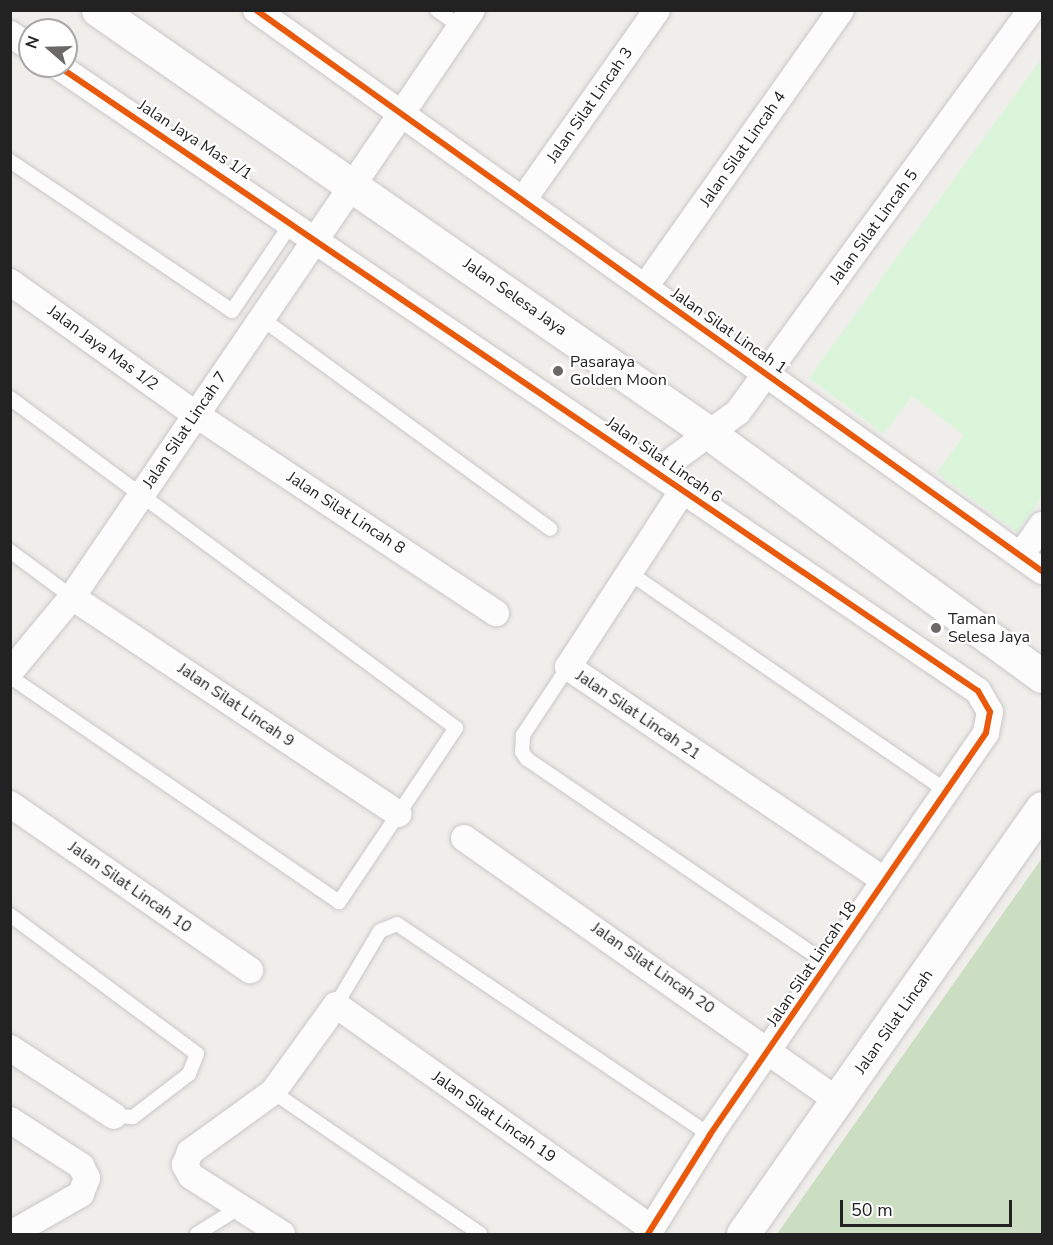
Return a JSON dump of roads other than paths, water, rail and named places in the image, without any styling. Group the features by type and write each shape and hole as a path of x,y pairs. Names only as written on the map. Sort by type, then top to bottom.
{"street":[{"name":"Jalan Selesa Jaya","path":"99,10 352,183 706,431 1042,676"},
{"name":"Jalan Silat Lincah 1","path":"256,10 1042,571"},
{"name":"Jalan Silat Lincah 3","path":"523,200 657,10"},
{"name":"Jalan Silat Lincah 4","path":"645,287 841,10"},
{"name":"Jalan Silat Lincah 5","path":"706,431 738,412 1031,10"},
{"name":"Jalan Silat Lincah 7","path":"10,672 72,597 352,183 466,19"},
{"name":"Jalan Jaya Mas 1/1","path":"76,78 316,237"},
{"name":"Jalan Silat Lincah 6","path":"316,237 978,691 990,712"},
{"name":"Jalan Jaya Mas 1/2","path":"10,282 195,414"},
{"name":"Jalan Silat Lincah 8","path":"195,414 496,613"},
{"name":"Jalan Silat Lincah 6","path":"658,471 706,431"},
{"name":"Jalan Silat Lincah 21","path":"683,490 631,574 568,667 884,880"},
{"path":"1021,555 1042,525"},
{"name":"Jalan Silat Lincah 9","path":"72,597 399,814"},
{"name":"Jalan Silat Lincah 18","path":"650,1232 710,1135 771,1050 827,964 986,733 990,712"},
{"name":"Jalan Silat Lincah 10","path":"10,804 250,970"},
{"name":"Jalan Silat Lincah","path":"743,1234 840,1102 1042,808"},
{"name":"Jalan Silat Lincah 20","path":"464,838 771,1050 840,1102"},
{"path":"282,1234 191,1176 185,1165 190,1152 273,1092 336,1005"},
{"name":"Jalan Silat Lincah 19","path":"336,1005 650,1232"},
{"path":"10,1048 114,1116"},
{"path":"10,1120 81,1166 87,1178 81,1194 11,1234"}],"lane":[{"path":"437,10 466,19"},
{"path":"10,161 232,311 293,221"},
{"path":"261,318 550,529"},
{"path":"10,398 456,728 339,902 10,676"},
{"path":"10,551 72,597"},
{"path":"631,574 947,791"},
{"path":"568,667 523,735 522,752 527,759 827,964"},
{"path":"10,915 197,1054 189,1074 133,1117 114,1116"},
{"path":"336,1005 380,931 397,924 710,1135"},
{"path":"273,1092 480,1234"},
{"path":"197,1234 240,1207"}],"place":[{"name":"Pasaraya Golden Moon","path":"558,371"},
{"name":"Taman Selesa Jaya","path":"936,628"}]}
